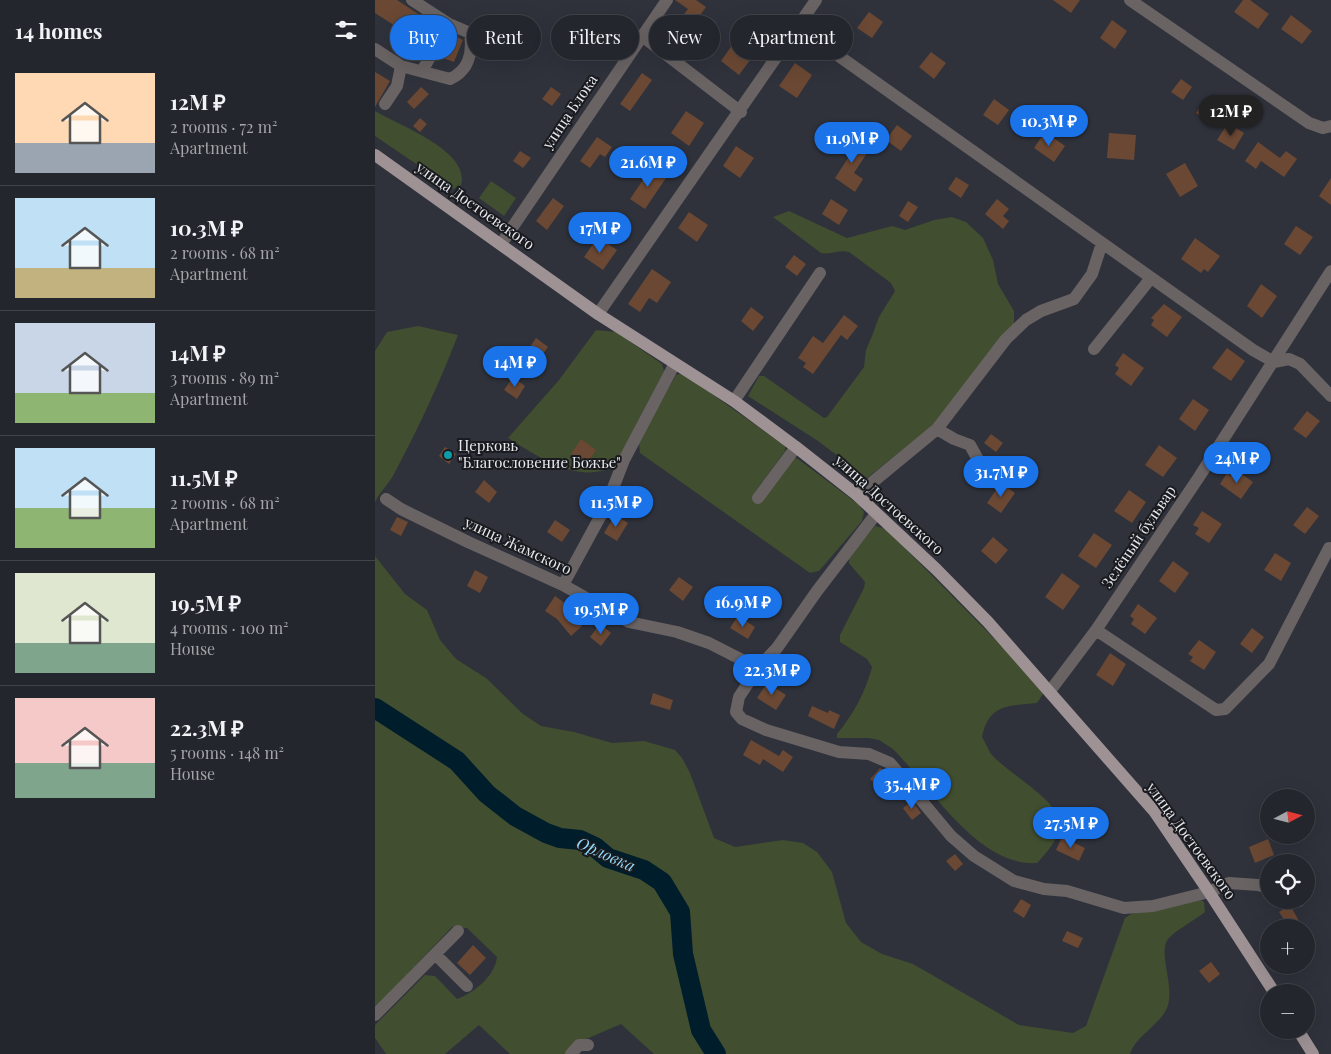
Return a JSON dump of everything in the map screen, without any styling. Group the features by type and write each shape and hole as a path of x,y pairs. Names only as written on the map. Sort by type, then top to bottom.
{"main road":[{"name":"улица Достоевского","path":"375,155 598,314 674,365 734,401 796,446 857,495 936,569 988,622 1154,812 1269,984"},
{"path":"1304,1039 1313,1054"}],"street":[{"path":"412,0 435,15"},
{"name":"улица Блока","path":"501,244 667,0"},
{"path":"806,15 817,0"},
{"path":"1130,0 1309,123 1323,128 1331,126"},
{"path":"375,50 401,66 450,79 459,74 468,63 472,46 470,34 457,28"},
{"path":"642,36 741,112"},
{"path":"422,71 428,60"},
{"path":"598,314 776,60"},
{"path":"844,60 1151,278 1273,362 1289,358 1300,364 1331,396"},
{"path":"385,104 397,86 401,66"},
{"path":"857,495 937,429 1007,339 1026,320 1041,311 1074,299 1092,274 1102,243"},
{"name":"Зелёный бульвар","path":"1050,691 1095,630 1273,362 1331,271"},
{"path":"734,401 820,273"},
{"path":"1094,349 1151,278"},
{"path":"563,585 606,506 624,460 674,365"},
{"path":"937,429 954,439 970,445 981,465"},
{"path":"758,498 796,446"},
{"name":"улица Жамского","path":"386,499 401,509 468,542 563,585 629,622 677,632 709,643 757,668"},
{"path":"876,514 817,590 777,648 757,668 739,697 736,712 742,719 766,730 830,749 869,754 890,763 951,836 974,856 1014,881 1044,889 1067,891 1124,908 1153,906 1209,892 1229,883 1260,886"},
{"path":"1095,630 1216,710 1225,709 1269,664 1329,548"},
{"path":"375,1015 458,931"},
{"path":"435,954 467,986"},
{"path":"571,1054 579,1045 588,1045"}],"green space":[{"path":"375,111 430,140 444,150 455,161 461,173 461,185 453,189 375,136"},
{"path":"491,181 516,198 504,216 479,198"},
{"path":"789,211 847,238 892,226 905,230 934,220 952,217 966,222 983,238 993,260 998,284 1014,311 1014,325 935,424 867,478 818,441 748,396 759,376 764,376 824,418 827,417 864,367 866,350 879,317 895,291 891,283 849,252 821,253 773,217"},
{"path":"418,326 458,335 412,440 392,478 375,502 375,351 387,332"},
{"path":"596,330 616,332 662,364 664,371 614,467 586,472 558,466 508,438 559,380"},
{"path":"676,375 685,375 785,446 785,451 755,492 795,458 858,504 864,512 862,521 819,571 810,573 640,453 639,444 642,436"},
{"path":"875,526 886,529 1030,675 1043,694 1037,703 1009,706 995,713 989,718 982,737 991,754 1052,806 1058,815 1060,824 1058,834 1037,863 1015,861 995,852 975,838 939,802 893,749 879,740 869,738 837,738 837,734 858,702 872,667 867,659 840,642 840,635 864,588 865,582 849,563 849,557"},
{"path":"375,556 405,594 427,610 440,640 456,659 486,678 523,714 541,726 574,732 612,743 644,741 675,750 690,773 714,838 735,847 783,840 803,843 817,852 832,872 846,923 861,942 882,954 913,964 1019,1025 1073,1033 1086,1026 1125,918 1131,914 1201,900 1204,902 1205,912 1172,935 1165,945 1165,962 1169,982 1169,1002 1166,1010 1137,1042 1130,1054 654,1054 621,1024 577,1043 565,1054 510,1054 479,1025 445,1054 386,1054 375,1038 375,1025 425,975 435,976 457,999 470,993 483,983 492,971 497,957 467,928 452,927 375,1008"}],"building":[{"path":"375,0 397,0 420,15 390,15 390,23 375,13"},
{"path":"675,0 696,0 706,7 700,15 684,15 688,9"},
{"path":"1053,0 1080,0 1071,13"},
{"path":"1243,0 1250,0 1269,14 1258,29 1234,12"},
{"path":"869,12 883,22 872,38 857,28"},
{"path":"1291,15 1312,31 1302,44 1281,29"},
{"path":"1112,20 1127,31 1115,49 1100,38"},
{"path":"457,37 463,40 457,55"},
{"path":"730,48 730,60 750,60 739,75 721,61"},
{"path":"931,52 946,63 934,79 919,67"},
{"path":"795,63 812,75 797,98 779,86"},
{"path":"375,72 390,81 375,107"},
{"path":"642,73 652,80 630,111 620,104"},
{"path":"1181,79 1192,87 1183,100 1171,92"},
{"path":"421,87 429,94 414,109 407,102"},
{"path":"551,87 561,94 552,106 542,99"},
{"path":"994,99 1009,110 998,125 983,115"},
{"path":"1206,99 1217,108 1208,121 1196,113"},
{"path":"686,111 704,123 689,146 671,133"},
{"path":"420,118 427,124 420,132 413,126"},
{"path":"1228,123 1244,133 1234,150 1217,140"},
{"path":"897,125 912,136 901,151 886,140"},
{"path":"1045,132 1065,146 1054,162 1034,148"},
{"path":"1109,133 1136,135 1134,160 1107,158"},
{"path":"597,137 612,147 605,157 600,154 590,168 580,161"},
{"path":"849,137 869,150 854,173 863,179 855,192 835,178 850,155 841,149"},
{"path":"1258,142 1280,158 1286,151 1297,159 1284,177 1261,161 1256,169 1245,161"},
{"path":"736,146 754,158 740,178 723,166"},
{"path":"520,151 531,158 523,168 513,161"},
{"path":"1185,163 1198,186 1180,197 1166,174"},
{"path":"651,168 666,178 645,209 630,199"},
{"path":"956,177 969,185 961,198 948,189"},
{"path":"1331,178 1331,205 1319,196"},
{"path":"553,198 564,206 547,230 536,221"},
{"path":"831,199 848,210 839,225 822,214"},
{"path":"997,199 1009,209 1003,216 1009,221 1003,229 985,214"},
{"path":"908,201 918,207 908,222 899,216"},
{"path":"689,212 708,225 697,242 678,228"},
{"path":"1296,226 1313,237 1300,255 1284,244"},
{"path":"598,237 617,250 603,270 584,257"},
{"path":"1195,238 1220,256 1208,272 1204,269 1201,273 1181,259"},
{"path":"794,255 806,264 797,276 785,267"},
{"path":"652,269 671,282 657,303 649,298 640,312 628,304"},
{"path":"1261,284 1277,296 1262,318 1247,306"},
{"path":"1164,304 1182,317 1167,337 1151,325 1154,320 1151,318"},
{"path":"751,307 764,317 753,331 741,321"},
{"path":"844,315 858,326 847,340 841,335 813,374 803,367 806,363 798,358 813,336 823,343"},
{"path":"536,338 548,347 539,359 528,350"},
{"path":"1227,348 1245,361 1231,381 1212,368"},
{"path":"1123,353 1144,368 1131,386 1115,374 1119,368 1115,365"},
{"path":"513,377 525,386 517,399 504,390"},
{"path":"1193,399 1209,410 1195,431 1179,419"},
{"path":"1307,411 1320,421 1306,438 1293,429"},
{"path":"991,434 1003,443 996,452 984,443"},
{"path":"581,439 596,450 586,465 571,454"},
{"path":"1159,445 1177,458 1163,477 1145,465"},
{"name":"Церковь \"Благословение Божье\"","path":"445,447 456,454 449,464 439,456"},
{"path":"1236,470 1253,482 1241,499 1220,484 1227,473 1231,476"},
{"path":"484,480 497,492 489,503 475,492"},
{"path":"1001,483 1015,493 1001,513 987,503"},
{"path":"1129,490 1146,502 1132,523 1114,511"},
{"path":"1307,507 1319,516 1305,534 1293,525"},
{"path":"1202,511 1222,524 1209,543 1195,534 1199,528 1193,525"},
{"path":"615,515 628,523 617,541 604,533"},
{"path":"397,517 408,522 401,536 390,530"},
{"path":"555,520 570,530 562,542 547,532"},
{"path":"1094,533 1112,545 1096,568 1078,556"},
{"path":"993,537 1008,550 996,564 981,551"},
{"path":"1275,553 1291,563 1281,581 1264,570"},
{"path":"1173,561 1189,573 1175,593 1159,581"},
{"path":"475,570 488,577 480,593 467,586"},
{"path":"1062,573 1080,586 1063,610 1045,597"},
{"path":"679,577 693,587 683,601 669,590"},
{"path":"555,596 566,604 565,606 582,626 571,636 557,619 545,611"},
{"path":"1138,604 1157,618 1145,634 1131,624 1134,619 1130,616"},
{"path":"738,616 755,627 748,639 730,628"},
{"path":"600,624 611,633 601,646 590,637"},
{"path":"1252,628 1264,637 1252,653 1240,644"},
{"path":"1199,640 1216,652 1204,670 1190,661 1193,657 1188,654"},
{"path":"1110,653 1126,664 1113,686 1096,675"},
{"path":"767,683 786,695 776,710 757,698"},
{"path":"653,693 673,700 670,710 650,704"},
{"path":"812,706 828,713 829,710 840,715 834,729 808,716"},
{"path":"751,740 779,756 783,750 793,757 783,772 763,759 760,765 743,755"},
{"path":"880,768 888,774 878,786 870,779"},
{"path":"912,801 921,813 912,820 903,808"},
{"path":"1062,837 1085,848 1079,861 1056,850"},
{"path":"1260,842 1260,844 1270,844 1274,854 1260,854 1260,861 1255,863 1249,847"},
{"path":"955,854 963,864 955,871 946,861"},
{"path":"1021,899 1031,905 1024,918 1013,911"},
{"path":"1284,909 1292,909 1298,919 1284,919 1279,912"},
{"path":"1067,931 1083,938 1078,948 1062,941"},
{"path":"473,945 486,958 470,975 457,963"},
{"path":"1211,962 1220,974 1209,983 1199,971"}],"waterway":[{"name":"Орловка","path":"375,708 457,761 487,794 515,816 546,833 560,838 580,840 595,847 608,858 644,870 662,882 680,912 683,954 701,1030 716,1054"}],"place":[{"name":"Церковь \"Благословение Божье\"","path":"448,455"}]}
